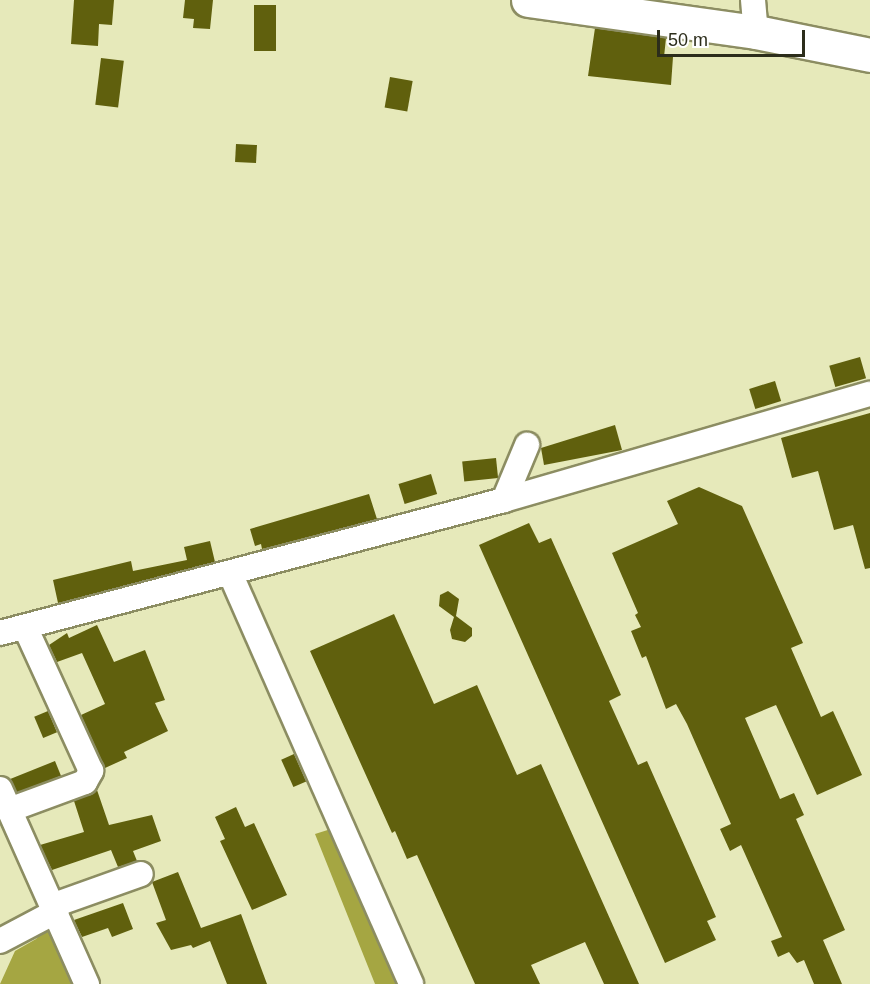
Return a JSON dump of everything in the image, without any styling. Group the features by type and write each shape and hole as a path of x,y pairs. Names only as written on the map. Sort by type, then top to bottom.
{"main road":[{"path":"528,0 756,32 870,55"}],"street":[{"path":"753,0 756,32"},
{"path":"0,633 504,500 870,394"},
{"path":"504,500 527,445"},
{"path":"230,573 411,984"},
{"path":"24,627 91,771 85,782 4,800 56,908 87,984"},
{"path":"0,942 56,908 141,874"}],"shaded area":[{"path":"334,828 403,984 375,984 315,834"},
{"path":"54,920 77,984 0,984 15,951 36,939"}],"building":[{"path":"74,0 114,0 112,25 99,24 98,46 71,44"},
{"path":"185,0 213,0 210,29 193,28 194,19 183,18"},
{"path":"254,5 276,5 276,51 254,51"},
{"path":"595,28 666,38 664,57 673,57 671,85 588,76"},
{"path":"101,58 124,61 118,107 95,105"},
{"path":"390,77 413,81 407,112 385,108"},
{"path":"236,144 257,145 256,163 235,162"},
{"path":"860,357 866,378 835,387 829,366"},
{"path":"775,381 781,401 755,409 749,389"},
{"path":"870,413 870,568 865,569 853,525 834,530 818,471 792,478 781,438"},
{"path":"615,425 622,450 544,465 541,448"},
{"path":"496,458 498,478 464,481 462,462"},
{"path":"431,474 437,494 405,504 398,484"},
{"path":"699,487 742,506 803,643 791,648 821,717 833,711 862,775 817,795 776,705 745,718 780,799 794,793 804,815 796,819 845,930 823,940 842,984 814,984 804,960 797,963 789,952 778,957 771,941 782,937 741,845 730,851 720,829 731,824 687,724 676,704 666,709 646,656 642,658 631,631 641,627 635,615 638,613 612,553 678,524 667,501"},
{"path":"369,494 377,519 262,549 261,544 255,546 250,529"},
{"path":"529,523 539,543 551,538 621,695 609,701 638,765 647,761 716,917 707,921 716,940 665,963 479,545"},
{"path":"210,541 215,562 58,603 53,580 131,561 133,571 187,560 184,547"},
{"path":"448,591 459,599 456,616 472,628 472,636 465,642 452,639 450,630 454,617 439,606 440,595"},
{"path":"394,614 434,704 477,685 517,775 541,764 639,984 604,984 585,942 531,965 540,984 475,984 417,855 407,859 395,831 392,833 310,651"},
{"path":"97,625 114,662 145,650 165,700 155,703 168,731 124,752 127,758 105,768 81,715 105,704 82,653 57,662 49,645 67,633 69,638"},
{"path":"48,711 57,732 43,738 34,717"},
{"path":"294,754 306,781 293,787 281,760"},
{"path":"55,761 61,776 16,794 10,779"},
{"path":"97,790 109,825 152,815 161,841 133,851 137,861 118,867 111,850 52,870 40,845 84,832 74,801"},
{"path":"236,807 245,827 254,823 287,895 252,910 220,841 225,839 215,817"},
{"path":"178,872 201,928 241,914 267,984 227,984 210,941 193,948 191,945 171,950 156,923 166,920 152,882"},
{"path":"123,903 133,929 112,937 108,928 82,937 74,920"}]}
